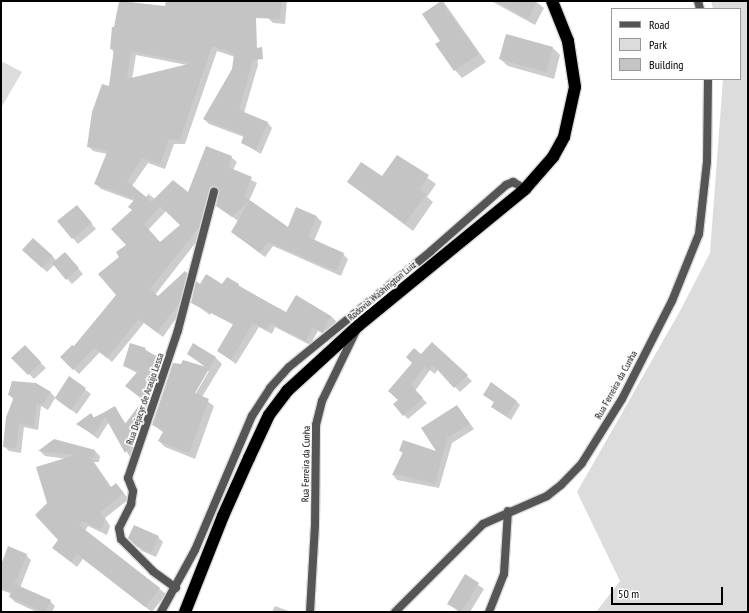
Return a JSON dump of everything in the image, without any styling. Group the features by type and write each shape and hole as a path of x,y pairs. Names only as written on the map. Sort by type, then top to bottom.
{"highway":[{"name":"Rodovia Washington Luiz","path":"185,612 208,556 222,516 269,415 301,376 435,255 495,213 524,189 553,157 564,137 575,87 568,41 552,1"}],"street":[{"name":"Rua Ferreira da Cunha","path":"395,612 482,524 508,511 547,496 582,463 622,399 672,300 699,234 707,162 708,80"},
{"path":"161,612 176,588 195,550 252,416 270,388 289,367 435,255 485,202 506,185 514,182 524,189"},
{"name":"Rua Dejacyr de Araújo Lessa","path":"176,588 121,539 119,528 131,504 133,490 128,478 178,330 214,192"},
{"path":"485,202 495,213"},
{"name":"Rua Ferreira da Cunha","path":"310,612 315,525 316,425 322,401 359,325"},
{"path":"489,612 504,574 508,511"},
{"path":"195,550 208,556"}],"green space":[{"path":"711,1 748,1 748,612 596,612 620,581 577,492 680,311 710,253 723,80 741,80 741,8 713,8"},
{"path":"1,61 22,72 1,108"}],"building":[{"path":"119,1 165,6 166,1 282,1 280,19 256,18 257,48 262,47 263,59 253,60 239,110 268,122 256,150 241,143 244,135 203,119 232,69 234,54 212,46 180,140 169,139 160,164 142,158 127,181 146,197 150,193 148,199 151,202 173,180 188,192 206,146 232,156 228,167 252,177 244,196 250,200 232,217 216,206 219,191 212,187 209,191 199,227 150,289 158,296 185,271 187,273 180,302 157,332 139,319 107,358 94,348 73,370 60,357 72,345 74,346 116,295 98,274 119,257 116,252 126,245 111,229 132,210 128,207 135,199 94,184 108,150 87,147 92,112 102,84 109,86 114,49 110,49 112,27 114,27","holes":["131,51 192,63 127,79","160,206 180,225 160,242 144,224"]},
{"path":"441,1 479,54 454,71 435,44 440,41 422,14"},
{"path":"495,1 537,1 528,19"},
{"path":"506,34 553,47 546,72 499,59"},
{"path":"397,155 429,175 419,190 426,194 405,224 347,182 361,162 382,176"},
{"path":"250,200 288,227 296,207 317,216 308,237 344,253 336,271 268,242 260,253 231,232"},
{"path":"77,205 92,223 72,239 57,221"},
{"path":"33,238 53,256 42,268 22,250"},
{"path":"65,252 79,268 66,280 52,263"},
{"path":"206,274 222,284 227,277 239,284 238,286 286,312 296,295 331,316 322,332 313,327 305,341 270,323 267,330 253,323 231,360 217,351 233,324 191,303 196,281 200,284"},
{"path":"432,342 468,375 454,388 433,365 429,370 425,366 411,385 423,398 403,416 393,404 398,400 388,391 412,363 406,357 414,348 421,354"},
{"path":"130,343 146,348 144,350 163,359 139,428 132,437 134,443 125,453 105,417 94,435 76,424 91,413 94,418 115,406 125,424 143,400 125,386 138,371 123,366"},
{"path":"193,343 216,357 195,393 209,399 189,453 158,441 164,430 152,425 173,363 181,364 183,360 206,367 187,354"},
{"path":"25,345 41,362 28,375 11,358"},
{"path":"69,376 86,388 71,410 55,398"},
{"path":"12,381 36,383 51,392 42,405 37,402 34,426 19,423 16,448 3,447 6,417 14,397 8,395"},
{"path":"491,382 517,401 506,416 491,407 494,402 483,395"},
{"path":"457,405 470,424 447,438 435,484 401,475 392,475 403,452 399,451 403,440 436,451 421,428"},
{"path":"54,439 95,450 94,457 89,456 110,488 116,483 124,493 100,512 105,519 101,530 82,521 79,525 160,588 145,607 77,554 71,562 52,548 58,540 35,515 47,503 36,467 75,455 38,451"},
{"path":"134,525 159,536 151,553 136,546 128,538"},
{"path":"8,546 27,554 11,592 1,588 1,565"},
{"path":"465,574 479,583 461,612 447,604"},
{"path":"15,584 51,600 45,612 9,597"}]}
